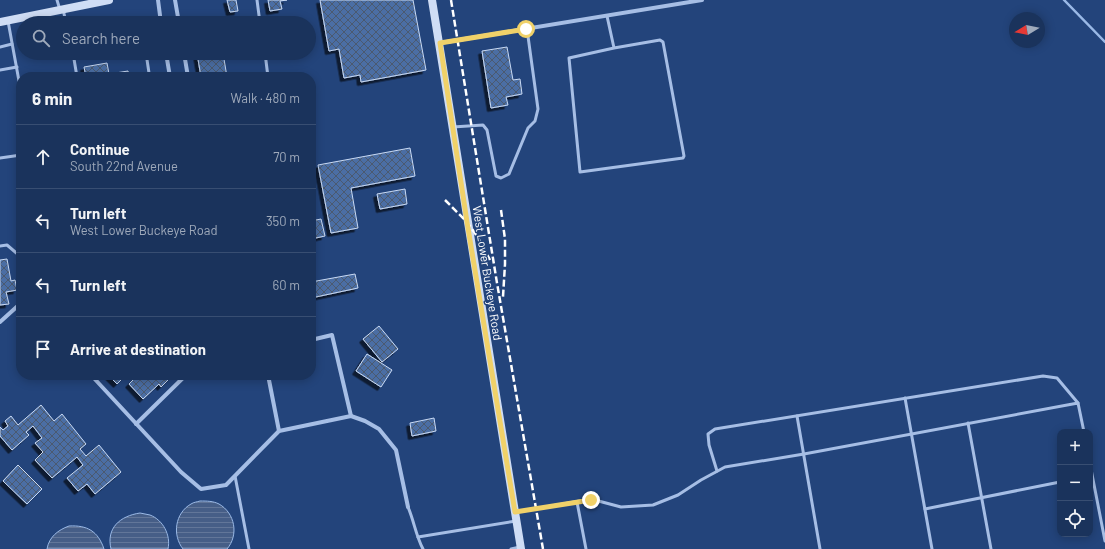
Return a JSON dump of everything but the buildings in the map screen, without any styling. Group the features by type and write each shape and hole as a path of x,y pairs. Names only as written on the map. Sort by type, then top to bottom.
{"main road":[{"path":"32,16 61,10 79,3 109,0"},
{"name":"West Lower Buckeye Road","path":"432,0 520,548"},
{"path":"4,22 16,19"}],"street":[{"path":"158,0 160,16"},
{"path":"175,0 178,16"},
{"path":"440,43 702,0"},
{"path":"167,60 169,72"},
{"path":"185,60 187,72"},
{"path":"0,322 16,308"},
{"path":"316,339 332,335 351,416"},
{"path":"96,380 181,472 201,489 226,485 279,431 351,416 365,421 379,429 396,450 408,507"},
{"path":"136,424 181,380"},
{"path":"269,380 279,431"}],"lane":[{"path":"57,0 63,16"},
{"path":"257,0 259,16"},
{"path":"607,16 614,48"},
{"path":"4,22 12,44 18,72"},
{"path":"453,127 483,125 487,130 496,176 501,178 509,174 528,128 535,121 538,109 526,29"},
{"path":"660,40 663,42 684,156 683,158 580,172 569,58 614,48 660,40"},
{"path":"0,47 12,44"},
{"path":"74,60 76,72"},
{"path":"147,60 149,72"},
{"path":"266,60 267,72"},
{"path":"0,70 17,67"},
{"path":"0,158 16,156"},
{"path":"0,246 7,245 16,253"},
{"path":"717,471 709,445 708,434 715,429 1043,376 1058,378 1078,403 1083,429"},
{"path":"905,398 932,549"},
{"path":"515,512 591,500 622,507 653,505 678,495 700,480 725,467 804,454 1078,403"},
{"path":"797,416 820,549"},
{"path":"968,423 991,549"},
{"path":"235,476 249,549"},
{"path":"925,509 1057,483"},
{"path":"1093,485 1105,541"},
{"path":"577,502 586,549"},
{"path":"408,507 423,549"},
{"path":"418,537 516,521"},
{"path":"511,549 520,548"}],"water":[{"path":"200,501 217,503 229,513 234,525 234,531 231,543 227,549 183,549 177,537 176,531 181,513 192,503"},
{"path":"140,513 150,515 159,520 167,533 169,544 168,549 111,549 111,535 116,524 126,517"},
{"path":"69,526 91,530 99,538 104,549 47,549 55,534"}],"waterway":[{"path":"1064,0 1105,42"}],"railway":[{"path":"451,0 497,283 543,549"},
{"path":"445,200 467,222 477,236 490,260"},
{"path":"501,210 505,239 503,297"}],"route":[{"path":"526,29 440,43 467,222 515,512 591,500"}]}
